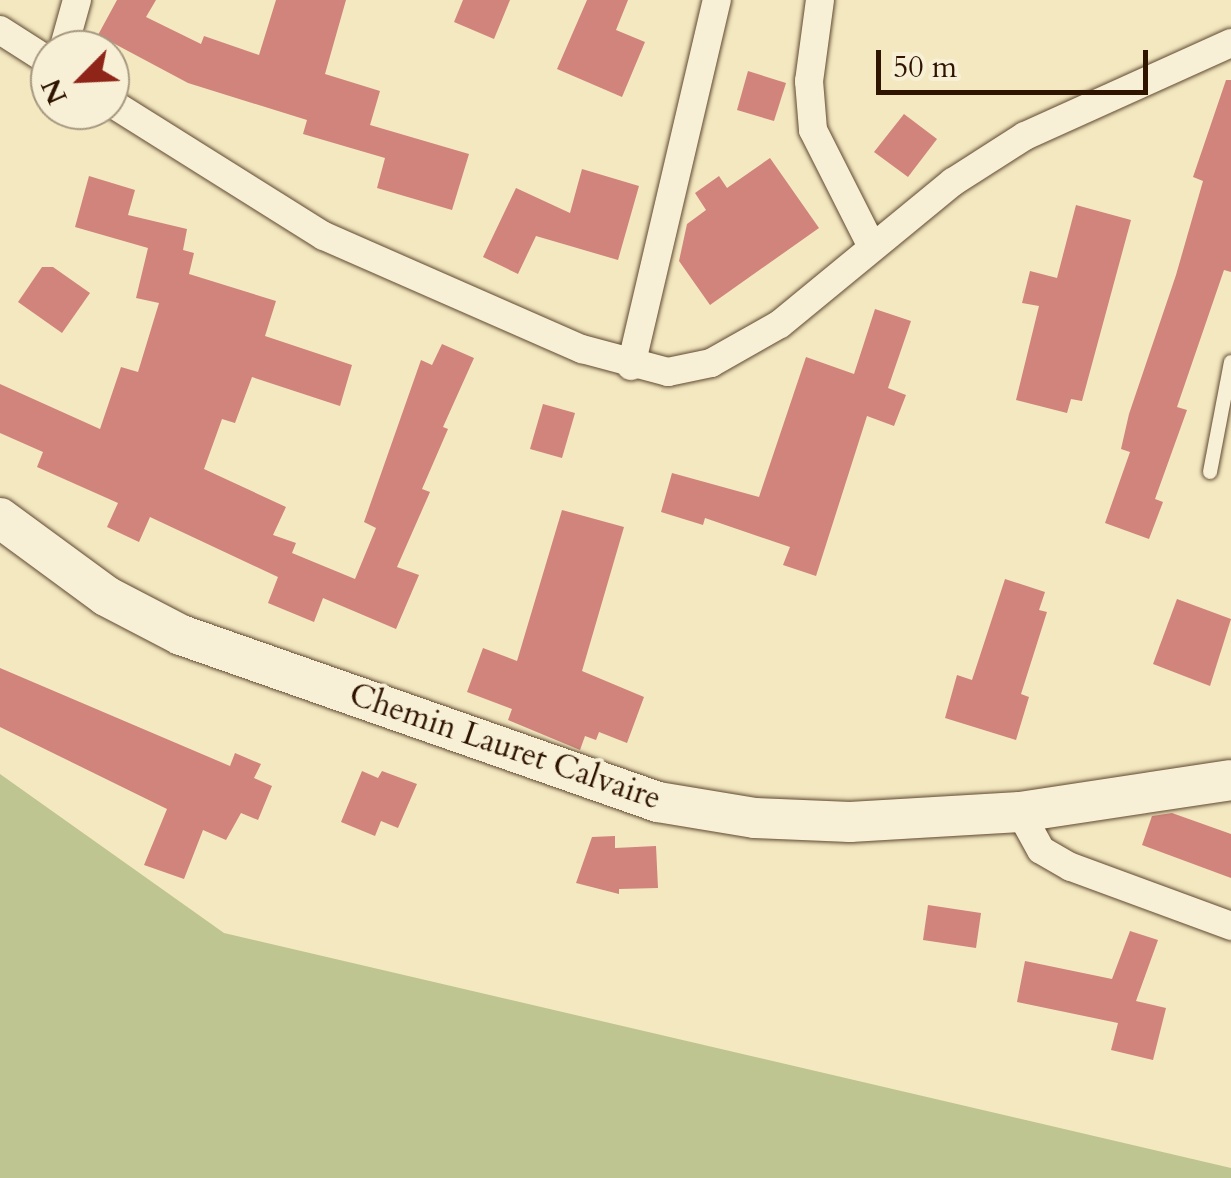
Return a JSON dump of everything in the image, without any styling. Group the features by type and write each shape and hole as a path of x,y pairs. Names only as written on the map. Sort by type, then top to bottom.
{"main road":[{"name":"Chemin Lauret Calvaire","path":"0,518 106,596 181,635 658,802 755,818 850,822 1020,812 1231,780"}],"street":[{"path":"68,30 77,0"},
{"path":"632,366 717,0"},
{"path":"820,0 808,81 813,130 872,247"},
{"path":"0,30 30,49"},
{"path":"130,115 324,236 632,366 668,372 711,362 780,324 872,247 1025,136 1231,43"},
{"path":"1020,812 1042,850 1071,867 1231,926"}],"lane":[{"path":"1210,472 1231,362"}],"green space":[{"path":"0,774 224,933 1231,1168 1231,1178 0,1178"}],"building":[{"path":"117,0 156,0 146,17 201,44 204,36 259,55 276,0 346,0 325,74 380,91 370,125 469,154 452,210 377,188 385,158 303,134 307,120 188,83 130,52 130,30 101,30"},
{"path":"463,0 510,0 494,39 454,22"},
{"path":"587,0 628,0 616,30 645,42 622,97 557,69"},
{"path":"748,71 786,83 774,121 737,110"},
{"path":"1226,80 1231,80 1231,272 1224,270 1177,407 1187,410 1155,499 1163,502 1149,539 1105,523 1130,452 1121,449 1129,414 1203,181 1193,177"},
{"path":"904,114 937,139 908,177 874,152"},
{"path":"770,158 819,228 710,305 679,261 687,224 706,210 695,193 719,176 727,188"},
{"path":"582,169 639,186 618,260 536,236 518,274 483,257 516,188 570,213"},
{"path":"89,176 135,190 128,215 187,229 183,250 194,253 189,274 276,301 265,336 352,365 340,406 252,377 235,423 222,419 204,469 286,507 273,535 296,543 292,553 355,579 376,528 364,522 421,360 432,365 442,344 474,358 443,427 448,429 422,489 430,492 397,567 419,575 396,629 323,598 314,622 268,603 278,577 150,517 139,542 107,527 118,503 37,467 43,452 0,433 0,384 100,429 121,367 138,372 159,303 136,298 148,248 75,227"},
{"path":"1076,205 1131,220 1082,401 1071,399 1067,413 1016,400 1039,306 1022,303 1030,271 1057,278"},
{"path":"42,267 53,267 90,293 62,333 18,302"},
{"path":"875,309 911,321 888,388 906,395 894,426 867,416 816,576 783,565 790,547 705,518 703,525 661,512 672,473 759,497 806,357 854,374"},
{"path":"543,404 575,413 562,458 530,449"},
{"path":"562,510 624,527 582,671 644,697 627,743 599,732 596,740 585,736 580,750 508,720 512,709 467,692 483,648 517,661"},
{"path":"1005,579 1045,592 1039,610 1047,612 1021,694 1029,697 1016,740 945,718 957,675 972,680"},
{"path":"1177,599 1231,619 1210,686 1153,664"},
{"path":"0,668 230,766 235,753 261,764 254,778 272,786 258,820 241,813 226,840 203,830 184,879 144,865 167,809 0,727"},
{"path":"362,771 378,778 382,771 417,784 398,828 381,821 375,836 341,822"},
{"path":"1172,813 1231,834 1231,878 1142,845 1152,816"},
{"path":"615,836 615,848 656,846 658,888 619,889 619,894 576,883 592,837"},
{"path":"928,905 981,913 976,948 923,940"},
{"path":"1130,931 1158,940 1136,1001 1166,1008 1153,1060 1111,1050 1118,1023 1017,1002 1025,961 1112,979"}]}
